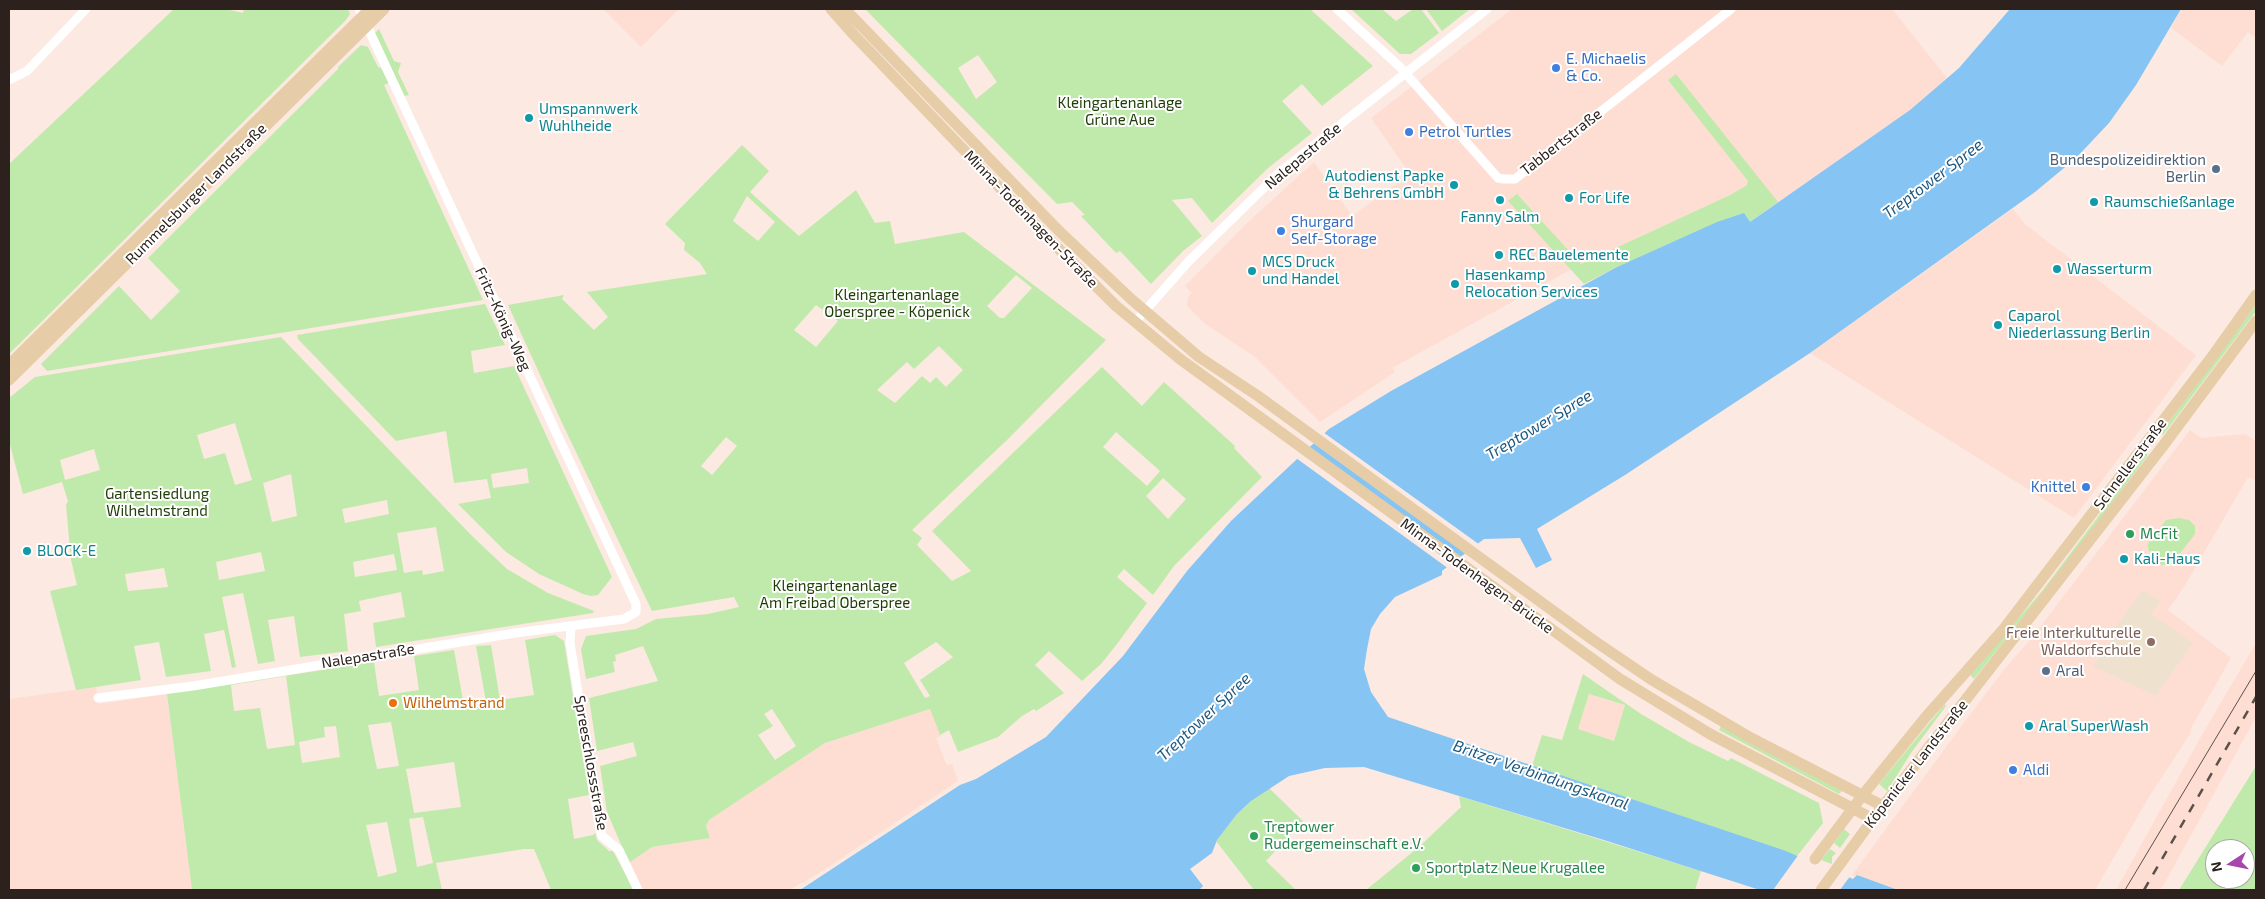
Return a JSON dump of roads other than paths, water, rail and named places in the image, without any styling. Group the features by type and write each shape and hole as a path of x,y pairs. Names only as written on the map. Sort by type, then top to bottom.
{"main road":[{"name":"Rummelsburger Landstraße","path":"9,365 365,15 384,9"},
{"name":"Minna-Todenhagen-Straße","path":"831,9 854,36 1116,306 1180,359 1249,410"},
{"name":"Minna-Todenhagen-Straße","path":"845,9 1059,231 1145,312 1209,364 1258,396"},
{"name":"Rummelsburger Landstraße","path":"9,380 365,15"},
{"name":"Schnellerstraße","path":"2002,631 2214,354 2256,295"},
{"name":"Schnellerstraße","path":"2013,641 2163,446 2256,321"},
{"name":"Minna-Todenhagen-Brücke","path":"1258,396 1621,659 1719,720 1862,796"},
{"name":"Minna-Todenhagen-Brücke","path":"1249,410 1604,668 1710,734 1852,809"},
{"name":"Köpenicker Landstraße","path":"1815,859 1924,718 2002,631"},
{"name":"Köpenicker Landstraße","path":"1821,890 1883,806 2013,641"},
{"path":"1862,796 1883,806"},
{"path":"1852,809 1873,819"}],"street":[{"path":"9,80 27,71 86,9"},
{"name":"Tabbertstraße","path":"1337,9 1406,73 1498,178 1516,178 1731,9"},
{"name":"Nalepastraße","path":"1135,322 1189,261 1280,172 1487,9"},
{"name":"Fritz-König-Weg","path":"365,15 634,599 636,612"},
{"name":"Nalepastraße","path":"98,698 193,686 297,667 624,619 636,612"},
{"name":"Spreeschlossstraße","path":"571,626 572,652 602,836 619,850 638,890"}],"water":[{"path":"2010,9 2181,9 2136,85 2109,123 2076,158 2035,192 1810,353 1625,475 1537,529 1552,560 1536,568 1520,538 1484,539 1442,571 1442,575 1395,597 1380,614 1371,629 1364,669 1371,692 1388,717 1783,850 1853,879 1857,875 1898,890 1760,890 1364,767 1325,768 1289,776 1251,801 1237,814 1217,840 1212,853 1190,869 1203,886 1199,890 800,890 960,785 976,779 1046,737 1123,656 1187,571 1231,521 1329,429 1391,391 1615,268 1717,222 1744,213 1750,222 1910,110 1959,68"}],"tram line":[{"path":"2125,890 2256,671"}],"railway":[{"path":"2144,890 2256,697"}],"place":[{"name":"E. Michaelis & Co.","path":"1556,68"},
{"name":"Umspannwerk Wuhlheide","path":"529,118"},
{"name":"Petrol Turtles","path":"1409,132"},
{"name":"Bundespolizeidirektion Berlin","path":"2216,169"},
{"name":"Autodienst Papke & Behrens GmbH","path":"1454,185"},
{"name":"For Life","path":"1569,198"},
{"name":"Fanny Salm","path":"1500,200"},
{"name":"Raumschießanlage","path":"2094,202"},
{"name":"Shurgard Self-Storage","path":"1281,231"},
{"name":"REC Bauelemente","path":"1499,255"},
{"name":"Wasserturm","path":"2057,269"},
{"name":"MCS Druck und Handel","path":"1252,271"},
{"name":"Hasenkamp Relocation Services","path":"1455,284"},
{"name":"Caparol Niederlassung Berlin","path":"1998,325"},
{"name":"Knittel","path":"2086,487"},
{"name":"McFit","path":"2130,534"},
{"name":"BLOCK-E","path":"27,551"},
{"name":"Kali-Haus","path":"2124,559"},
{"name":"Freie Interkulturelle Waldorfschule","path":"2151,642"},
{"name":"Aral","path":"2046,671"},
{"name":"Wilhelmstrand","path":"393,703"},
{"name":"Aral SuperWash","path":"2029,726"},
{"name":"Aldi","path":"2013,770"},
{"name":"Treptower Rudergemeinschaft e.V.","path":"1254,836"},
{"name":"Sportplatz Neue Krugallee","path":"1416,868"}],"park label":[{"name":"Kleingartenanlage Grüne Aue","path":"1120,112"},
{"name":"Kleingartenanlage Oberspree - Köpenick","path":"897,304"},
{"name":"Gartensiedlung Wilhelmstrand","path":"157,502"},
{"name":"Kleingartenanlage Am Freibad Oberspree","path":"835,594"}],"water label":[{"name":"Treptower Spree","path":"1933,179"},
{"name":"Treptower Spree","path":"1539,425"},
{"name":"Treptower Spree","path":"1204,717"},
{"name":"Britzer Verbindungskanal","path":"1541,775"}]}
